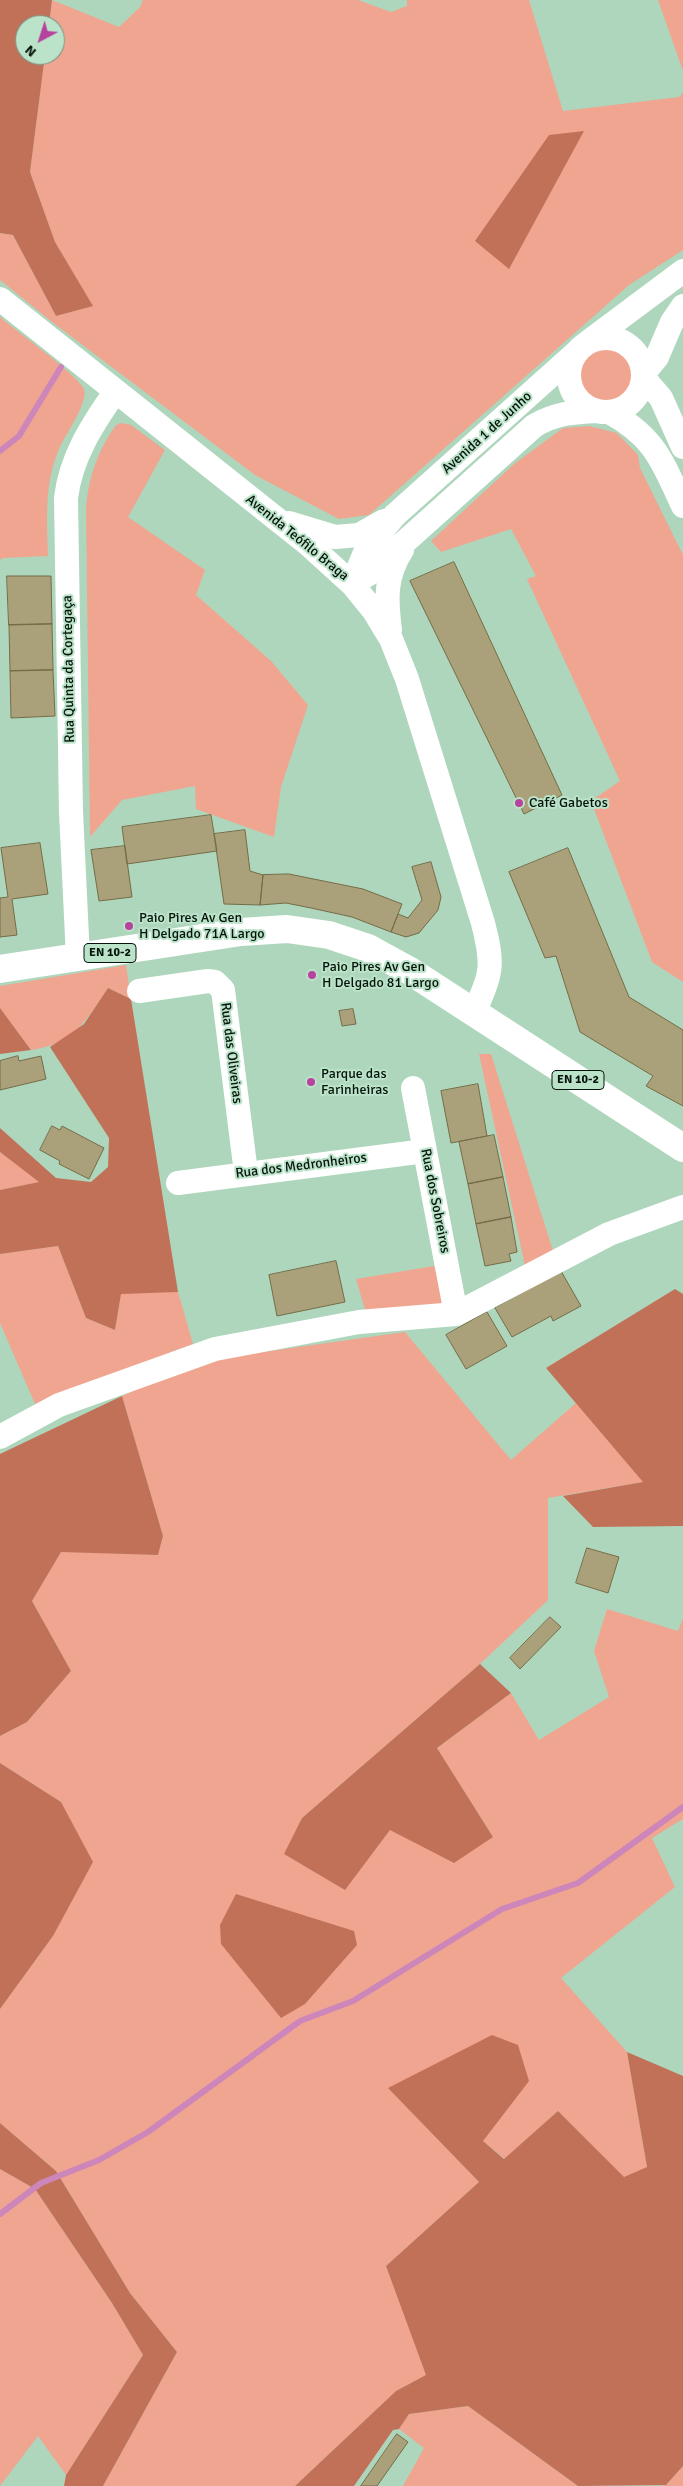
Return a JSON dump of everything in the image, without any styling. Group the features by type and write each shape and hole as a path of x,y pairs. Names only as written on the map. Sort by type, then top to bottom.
{"main road":[{"name":"EN 10-2","path":"0,969 241,932 295,930 329,935 368,948 410,971 683,1148"}],"street":[{"name":"Avenida 1 de Junho","path":"352,584 366,550 395,515 581,348 683,271"},
{"name":"Avenida Teófilo Braga","path":"0,299 275,519 352,584 374,610 391,639 407,679 491,956 488,983 474,1012"},
{"path":"643,376 657,357 672,322 683,306"},
{"path":"603,411 628,404 641,388 643,376 638,357 624,342 604,338 581,348 570,370 573,392 588,407 626,421 647,438 658,453 683,506"},
{"path":"643,376 661,398 683,447"},
{"name":"Rua Quinta da Cortegaça","path":"78,958 71,812 66,498 73,465 79,448 115,392"},
{"name":"Avenida 1 de Junho","path":"352,584 369,574 534,426 546,418 565,412 603,411"},
{"name":"Avenida 1 de Junho","path":"275,519 336,537 360,535 395,515"},
{"name":"Avenida 1 de Junho","path":"391,639 386,602 387,583 393,563 412,535"},
{"name":"Rua das Oliveiras","path":"139,991 208,981 215,982 223,990 246,1173"},
{"name":"Rua dos Sobreiros","path":"413,1088 456,1314"},
{"name":"Rua dos Medronheiros","path":"178,1183 425,1152"},
{"path":"0,1437 58,1405 215,1349 359,1322 456,1314 609,1234 683,1207"}],"shaded area":[{"path":"0,0 52,0 50,15 15,15 15,65 44,65 30,172 55,242 93,306 56,316 13,235 0,233"},
{"path":"52,0 119,27 140,7 143,0 358,0 391,12 407,6 407,0 529,0 563,111 679,97 683,93 683,250 629,285 369,515 339,519 255,475 52,322 0,280 0,233 13,235 56,316 92,306 55,242 30,172 44,65 65,65 65,15 50,15"},
{"path":"658,0 683,0 683,71"},
{"path":"584,131 509,269 475,241 549,135"},
{"path":"0,317 59,363 84,389 85,394 80,409 60,447 51,473 48,500 48,556 3,558 0,560"},
{"path":"606,349 616,351 624,357 630,365 632,375 630,385 624,393 616,399 606,401 596,399 588,393 582,385 580,375 582,365 588,357 596,351"},
{"path":"122,423 131,425 165,450 128,517 205,570 196,595 271,661 308,705 281,787 274,837 196,809 195,786 122,800 90,837 86,508 89,486 99,454 116,425"},
{"path":"589,426 617,433 638,455 640,468 683,555 683,982 652,962 591,801 620,781 527,579 536,576 511,529 441,552 431,541 514,464 563,428"},
{"path":"126,965 131,999 108,988 93,1011 77,1029 58,1042 45,1047 31,1050 0,1008 0,986"},
{"path":"108,988 131,999 178,1292 121,1294 115,1330 86,1318 58,1246 0,1254 0,1190 39,1182 0,1152 0,1128 56,1178 91,1182 108,1167 109,1138 50,1047 84,1024"},
{"path":"0,1008 31,1050 0,1054"},
{"path":"479,1054 491,1054 553,1251 525,1266"},
{"path":"0,1152 40,1182 0,1190"},
{"path":"58,1246 86,1318 115,1330 121,1293 178,1292 193,1344 35,1404 0,1323 0,1254"},
{"path":"434,1266 444,1298 439,1307 366,1313 356,1279"},
{"path":"675,1289 683,1294 683,1526 593,1527 563,1496 643,1482 546,1368"},
{"path":"405,1332 511,1460 576,1403 644,1482 548,1498 548,1600 480,1664 302,1818 345,1889 390,1830 493,1837 437,1748 511,1693 539,1740 609,1697 594,1651 607,1609 678,1631 683,1618 683,1819 652,1838 675,1887 561,1978 627,2052 647,2167 624,2178 558,2111 505,2159 483,2141 389,2088 479,2182 386,2266 427,2375 396,2391 295,2486 103,2486 177,2352 130,2293 56,2171 0,2123 0,2009 53,1936 61,1802 0,1763 0,1736 27,1722 71,1671 32,1601 61,1551 158,1555 163,1536 122,1396 199,1361"},
{"path":"122,1396 163,1536 158,1555 61,1552 32,1601 71,1671 27,1722 0,1736 0,1454"},
{"path":"480,1664 511,1693 437,1748 493,1837 454,1863 390,1830 345,1890 284,1854 302,1818"},
{"path":"0,1763 61,1802 93,1862 53,1936 0,2009"},
{"path":"236,1894 354,1931 357,1945 305,2004 281,2018 221,1944 220,1925"},
{"path":"492,2035 518,2045 529,2081 483,2141 504,2159 558,2111 624,2177 647,2167 627,2052 683,2076 683,2466 666,2485 578,2486 468,2406 409,2414 399,2429 393,2430 354,2486 295,2486 396,2391 426,2375 386,2266 479,2182 388,2088"},
{"path":"0,2123 56,2171 130,2293 177,2352 103,2486 64,2486 66,2475 143,2355 112,2303 35,2189 0,2169"},
{"path":"0,2169 35,2189 112,2303 143,2355 66,2475 38,2436 0,2486"},
{"path":"468,2406 578,2486 403,2486 424,2448 399,2429 409,2414"},
{"path":"683,2466 683,2486 659,2486 666,2485"}],"building":[{"path":"454,562 562,795 524,814 410,581"},
{"path":"7,576 51,576 52,624 9,625"},
{"path":"52,624 53,670 10,671 9,625"},
{"path":"53,670 55,716 11,718 10,671"},
{"path":"211,815 217,851 127,864 122,827"},
{"path":"245,830 250,871 263,875 260,905 224,904 214,834"},
{"path":"40,843 48,894 12,899 17,935 0,937 0,898 8,897 1,848"},
{"path":"125,846 132,897 99,901 91,850"},
{"path":"568,848 629,997 683,1030 683,1106 646,1086 653,1076 580,1032 556,956 545,958 509,872"},
{"path":"431,862 441,897 438,910 419,933 406,937 391,932 398,914 408,918 422,900 412,867"},
{"path":"289,874 363,889 402,904 391,932 352,917 311,908 286,903 260,905 263,875"},
{"path":"353,1009 356,1024 342,1026 339,1011"},
{"path":"18,1056 19,1061 41,1056 46,1079 0,1090 0,1061"},
{"path":"478,1084 487,1136 451,1143 441,1091"},
{"path":"52,1126 60,1130 62,1126 104,1148 89,1179 59,1164 60,1161 40,1150"},
{"path":"494,1135 503,1177 468,1184 459,1142"},
{"path":"503,1177 511,1217 476,1224 468,1184"},
{"path":"511,1217 517,1252 509,1254 511,1261 485,1266 476,1224"},
{"path":"336,1261 345,1302 277,1316 269,1275"},
{"path":"561,1271 581,1306 553,1321 551,1316 512,1337 495,1308"},
{"path":"487,1312 507,1346 466,1369 446,1335"},
{"path":"587,1548 619,1557 608,1593 576,1583"},
{"path":"550,1617 561,1627 520,1669 510,1658"},
{"path":"397,2434 408,2442 377,2486 361,2486"}],"waterway":[{"path":"0,451 19,436 61,367"},
{"path":"0,2214 41,2183 99,2160 148,2132 300,2021 353,2001 502,1909 578,1883 683,1807"}],"place":[{"name":"Café Gabetos","path":"519,803"},
{"name":"Paio Pires Av Gen H Delgado 71A Largo","path":"129,926"},
{"name":"Paio Pires Av Gen H Delgado 81 Largo","path":"312,975"},
{"name":"Parque das Farinheiras","path":"311,1082"}]}
